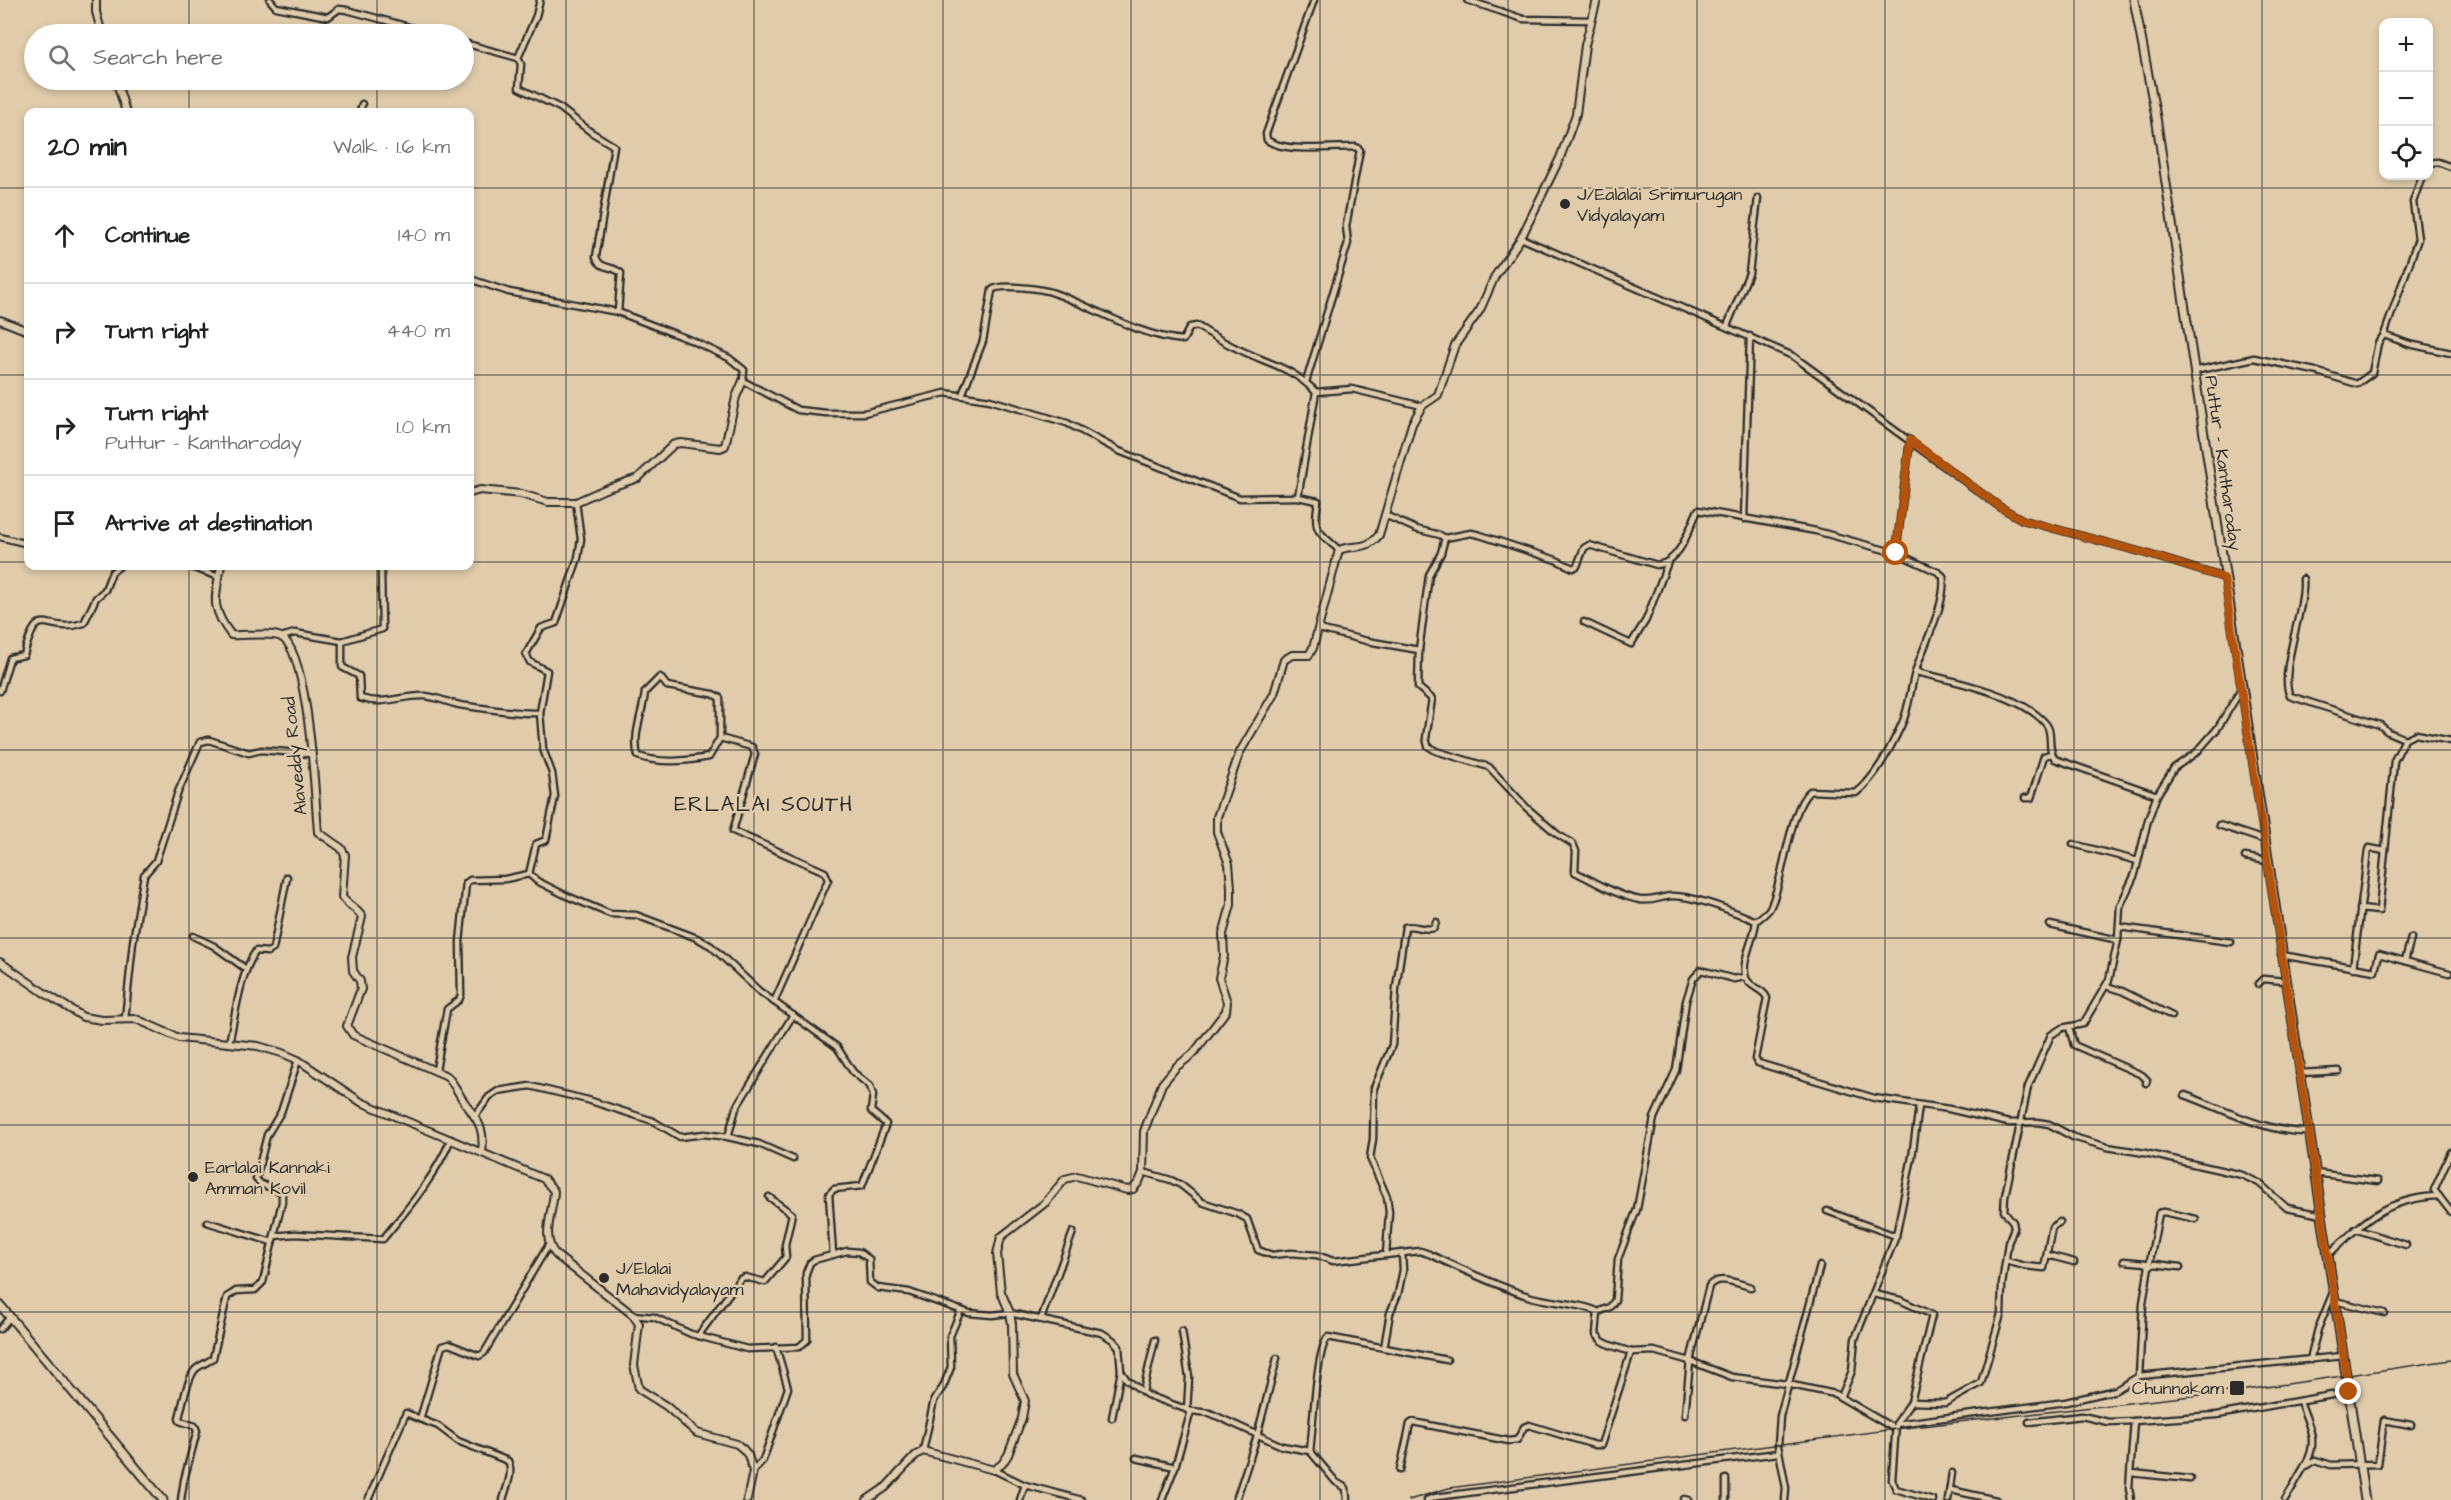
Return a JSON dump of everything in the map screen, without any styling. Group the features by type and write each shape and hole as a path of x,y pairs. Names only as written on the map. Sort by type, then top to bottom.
{"main road":[{"name":"Puttur - Kantharoday","path":"2134,0 2156,117 2365,1500"},
{"path":"0,1305 163,1500"}],"street":[{"path":"96,0 99,24"},
{"path":"270,0 276,7 328,17 339,9 398,24"},
{"path":"518,58 540,0"},
{"path":"1306,382 1348,243 1346,226 1360,150 1356,147 1274,145 1267,140 1266,134 1314,0"},
{"path":"1467,0 1523,18 1591,20"},
{"path":"1339,550 1373,543 1378,535 1412,424 1422,406 1438,395 1455,345 1480,310 1494,276 1521,238 1560,158 1576,114 1591,20 1597,0"},
{"path":"474,46 518,58 521,64 519,88 560,108 614,146 596,257 602,266 621,273 618,312"},
{"path":"119,90 125,108"},
{"path":"361,108 362,104"},
{"path":"2433,162 2451,167"},
{"path":"2194,371 2254,358 2315,371 2357,384 2372,373 2378,343 2384,335 2418,238 2413,202 2421,180"},
{"path":"1727,326 1749,273 1758,198"},
{"path":"1521,238 1793,356 2000,507 2023,520 2141,552 2224,578"},
{"path":"474,280 509,292 618,312 693,341 729,358 744,370 725,446 720,448 674,444 638,478 576,502 548,502 521,494 480,490 474,492"},
{"path":"962,395 983,341 992,290 1000,286 1052,292 1130,326 1170,339 1183,340 1190,327 1197,326 1234,348 1285,367 1316,392 1352,389 1422,406"},
{"path":"0,320 24,329"},
{"path":"2384,335 2409,344 2451,353"},
{"path":"1744,519 1750,336"},
{"path":"742,381 798,410 826,413 864,412 945,393 990,400 1067,423 1119,451 1240,498 1298,497 1318,501 1315,520 1318,531 1339,550"},
{"path":"1298,497 1316,392"},
{"path":"1896,553 1910,440"},
{"path":"529,874 536,844 546,840 549,832 555,796 552,773 543,749 540,713 547,671 530,662 526,654 541,628 556,623 578,558 581,539 576,502"},
{"path":"1584,621 1631,644 1646,620 1668,562 1676,554 1698,510 1816,531 1896,553 1943,576 1942,596 1916,672 1902,723 1868,783 1856,793 1810,791 1804,796 1769,910 1756,921 1756,932 1747,957 1745,977 1767,998 1755,1059 1758,1063 1874,1098 1950,1109 2009,1124 2037,1122 2049,1124 2073,1137 2107,1147 2145,1153 2242,1175 2259,1184 2287,1208 2322,1215"},
{"path":"1385,515 1397,522 1444,538 1470,532 1556,560 1573,568 1577,566 1584,548 1589,545 1657,566 1668,562"},
{"path":"0,537 24,543"},
{"path":"1444,538 1441,553 1429,575 1419,650 1418,687 1432,699 1426,738 1428,746 1436,752 1489,767 1527,808 1557,834 1573,844 1576,851 1575,872 1615,892 1637,899 1653,901 1669,896 1683,897 1731,910 1756,921"},
{"path":"994,1470 1008,1455 1022,1419 1025,1401 1013,1374 1011,1314 1001,1292 997,1254 1001,1237 1046,1203 1069,1177 1077,1176 1127,1190 1134,1189 1143,1172 1144,1131 1162,1084 1176,1067 1193,1054 1226,1011 1227,1002 1219,978 1224,956 1223,934 1231,905 1231,887 1229,864 1217,832 1217,817 1240,752 1274,694 1284,660 1292,655 1309,655 1319,629 1339,550"},
{"path":"0,691 6,665 10,658 24,655 30,633 35,625 41,622 72,626 84,623 96,598 105,590 115,570"},
{"path":"199,570 219,577"},
{"path":"220,570 216,596 218,618 231,635 281,637 295,633 342,641 382,629 381,570"},
{"path":"2303,579 2304,592 2290,656 2287,690 2290,696 2380,725 2388,732 2405,739 2416,735 2451,741"},
{"path":"1319,629 1367,641 1419,650"},
{"name":"Alaveddy Road","path":"281,637 287,640 297,659 305,694 318,832 340,848 345,855 342,897 347,904 358,909 362,916 352,957 353,970 360,981 361,989 347,1026 353,1035 447,1076 456,1085 462,1099 476,1115 481,1126 482,1153"},
{"path":"342,641 342,667 359,676 360,698 370,702 426,696 466,706 540,713"},
{"path":"1916,672 1980,688 2019,705 2048,725 2051,754 2055,759 2157,795"},
{"path":"660,677 667,686 713,694 720,698 720,738 709,757 668,761 639,756 636,748 638,720 644,705 645,692 660,677"},
{"path":"1911,1402 1945,1403 1982,1383 2001,1314 2002,1285 2008,1243 2014,1228 2013,1222 2004,1211 2005,1196 2028,1087 2051,1035 2062,1028 2083,1024 2109,980 2118,940 2120,906 2135,874 2148,820 2157,795 2174,768 2197,752 2217,729 2241,690"},
{"path":"720,738 752,747 755,754 733,831 825,872 828,880 774,1002"},
{"path":"2360,909 2379,911 2394,761 2405,739"},
{"path":"125,1019 133,942 144,875 156,861 178,792 200,742 209,740 249,753 261,750 311,754"},
{"path":"2025,798 2031,798 2044,756 2051,754"},
{"path":"2219,825 2264,840"},
{"path":"2073,844 2138,861"},
{"path":"2353,968 2368,850 2369,848 2385,850"},
{"path":"2245,857 2267,861"},
{"path":"436,1071 447,1009 462,995 460,942 466,883 470,880 505,879 529,874 567,896 610,914 636,915 697,938 711,946 759,991 837,1047 853,1072 870,1086 873,1095 870,1110 886,1124 862,1186 834,1190 829,1194 833,1255"},
{"path":"229,1044 246,969 256,951 268,952 273,949 286,878"},
{"path":"1386,1255 1389,1212 1387,1197 1370,1158 1373,1139 1374,1088 1392,1045 1396,988 1405,927 1412,926 1426,930 1434,928 1436,922"},
{"path":"2050,925 2118,940"},
{"path":"2119,927 2231,942"},
{"path":"193,936 214,945 246,969"},
{"path":"2405,961 2411,938"},
{"path":"2281,955 2375,971 2379,954 2450,973"},
{"path":"0,962 83,1017 102,1020 136,1019 179,1038 258,1046 298,1060 361,1102 544,1179 551,1184 554,1191 547,1237 548,1246 556,1255 633,1315 639,1324 634,1365 639,1389 666,1406 696,1433 737,1444 748,1455 753,1470 747,1500"},
{"path":"1598,1312 1610,1307 1615,1300 1618,1259 1637,1209 1654,1118 1676,1070 1686,1001 1693,979 1701,970 1734,979 1745,977"},
{"path":"2258,984 2263,979 2285,981"},
{"path":"2106,986 2122,991 2172,1016"},
{"path":"728,1137 736,1108 793,1015"},
{"path":"2069,1027 2074,1046 2142,1075 2147,1080 2146,1083"},
{"path":"181,1500 197,1431 195,1426 180,1421 179,1418 192,1374 197,1367 213,1358 227,1297 236,1291 255,1290 263,1282 282,1202 282,1192 261,1184 256,1179 267,1135 280,1112 298,1060"},
{"path":"2299,1072 2339,1071"},
{"path":"476,1115 489,1097 498,1090 530,1086 588,1100 653,1121 680,1137 704,1134 728,1137 759,1144 793,1159"},
{"path":"2185,1095 2265,1125 2296,1132 2308,1132"},
{"path":"1841,1397 1852,1371 1855,1339 1896,1236 1912,1157 1918,1106"},
{"path":"274,1236 295,1234 383,1239 426,1185 451,1139"},
{"path":"2451,1152 2434,1190 2451,1212"},
{"path":"1143,1172 1170,1180 1181,1185 1202,1202 1247,1219 1258,1250 1272,1255 1291,1253 1317,1255 1334,1261 1420,1251 1485,1280 1529,1296 1552,1303 1592,1308 1598,1312"},
{"path":"2315,1173 2378,1181"},
{"path":"698,1336 740,1279 745,1277 765,1282 786,1257 785,1245 793,1218 792,1214 770,1197"},
{"path":"2328,1256 2370,1216 2398,1203 2422,1197 2439,1197"},
{"path":"1827,1211 1896,1236"},
{"path":"2139,1376 2143,1303 2159,1213 2196,1219"},
{"path":"207,1222 272,1242"},
{"path":"2006,1261 2039,1269 2044,1268 2052,1227 2060,1222"},
{"path":"2355,1229 2406,1245"},
{"path":"1041,1319 1073,1232"},
{"path":"420,1419 442,1346 449,1344 479,1356 484,1353 548,1246"},
{"path":"633,1315 654,1317 698,1336 747,1349 799,1347 807,1340 806,1273 810,1263 847,1251 859,1252 869,1259 870,1282 873,1287 909,1292 979,1315 1011,1314 1041,1319 1102,1333 1113,1340 1119,1347 1121,1371 1112,1418"},
{"path":"1384,1348 1390,1313 1398,1294 1403,1270 1402,1253"},
{"path":"2047,1256 2074,1262"},
{"path":"2124,1261 2146,1263 2149,1266"},
{"path":"2149,1266 2155,1264 2180,1267"},
{"path":"1785,1500 1786,1488 1778,1453 1780,1416 1820,1266"},
{"path":"1685,1415 1690,1361 1709,1286 1713,1281 1719,1280 1751,1287"},
{"path":"2310,1360 2318,1329 2333,1292"},
{"path":"1874,1294 1900,1300 1932,1315 1911,1402 1896,1426 1893,1486 1896,1489 1933,1500"},
{"path":"2335,1301 2384,1313"},
{"path":"923,1451 934,1400 943,1387 951,1367 950,1336 961,1310"},
{"path":"1598,1312 1596,1334 1602,1341 1631,1352 1654,1351 1690,1361 1732,1377 1787,1384 1835,1394 1896,1426 2066,1402 2116,1390 2139,1376 2343,1356"},
{"path":"0,1329 10,1317"},
{"path":"1162,1500 1175,1467 1189,1410 1189,1377 1182,1331"},
{"path":"1310,1451 1320,1357 1328,1336 1447,1360"},
{"path":"1143,1392 1155,1340"},
{"path":"753,1470 763,1460 788,1389 776,1347"},
{"path":"1400,1470 1410,1424 1413,1422 1509,1441 1518,1440 1524,1427 1529,1425 1601,1445 1631,1352"},
{"path":"1236,1500 1257,1436 1277,1358"},
{"path":"1121,1371 1126,1379 1143,1392 1189,1410 1209,1413 1282,1446 1310,1451 1336,1482 1346,1488 1347,1500"},
{"path":"2029,1422 2082,1416 2108,1422 2133,1422 2217,1415 2349,1392"},
{"path":"2284,1500 2311,1455 2314,1441 2300,1401"},
{"path":"368,1500 406,1413 438,1426 458,1441 508,1461 511,1466 502,1500"},
{"path":"2304,1467 2315,1460 2331,1465 2378,1464 2384,1420 2411,1425"},
{"path":"2131,1500 2133,1422"},
{"path":"867,1500 886,1487 916,1455 923,1451 930,1451 947,1459 994,1470 1025,1485 1082,1500"},
{"path":"1427,1500 1512,1486 1778,1453"},
{"path":"1136,1458 1175,1467"},
{"path":"1948,1500 1952,1473"},
{"path":"2130,1473 2190,1479"},
{"path":"1726,1479 1726,1500"},
{"path":"1020,1500 1025,1485"},
{"path":"1951,1490 1996,1500"}],"railway":[{"path":"1409,1500 1449,1488 1895,1429 2246,1390 2451,1360"}],"place":[{"name":"J/Ealalai Srimurugan Vidyalayam","path":"1565,204"},
{"name":"Earlalai Kannaki Amman Kovil","path":"193,1177"},
{"name":"J/Elalai Mahavidyalayam","path":"604,1278"},
{"name":"Chunnakam","path":"2237,1388"}],"district":[{"name":"ERLALAI SOUTH","path":"764,804"}],"route":[{"path":"1896,553 1910,440 2000,507 2023,520 2141,552 2224,578 2349,1392"}]}
